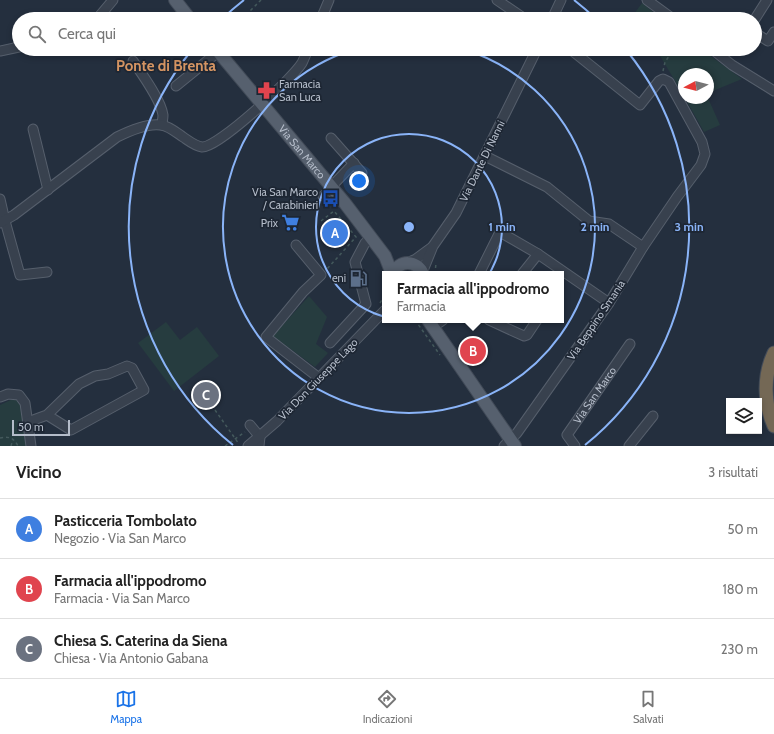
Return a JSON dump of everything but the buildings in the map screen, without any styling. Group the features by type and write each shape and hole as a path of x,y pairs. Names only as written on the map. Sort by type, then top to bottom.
{"highway":[{"path":"774,353 766,381 768,406 774,426"}],"main road":[{"path":"174,0 184,12"},
{"name":"Via San Marco","path":"221,56 332,188 385,256 392,271"},
{"path":"385,256 405,263 414,264 423,271"},
{"path":"394,271 396,268 405,263"},
{"path":"436,323 510,444"}],"street":[{"path":"324,12 329,0"},
{"path":"497,0 515,12"},
{"path":"555,12 561,0"},
{"path":"647,0 663,12"},
{"path":"759,12 767,0"},
{"path":"103,12 110,1"},
{"path":"762,37 768,41 774,32"},
{"path":"0,51 12,48"},
{"path":"176,86 211,56"},
{"path":"2,222 48,190 117,137 140,128 162,125 197,146 204,147 213,144 262,104 302,64 305,56"},
{"name":"Via Dante Di Nanni","path":"405,263 416,259 433,246 456,213 534,56"},
{"path":"579,56 640,104 659,81 663,79"},
{"path":"721,56 732,65 774,91"},
{"path":"133,61 154,94 160,107 162,125"},
{"name":"Via Beppino Smania","path":"510,444 608,303 643,247 677,197 701,165 705,154 702,142 669,82 663,79"},
{"path":"33,129 48,190"},
{"path":"331,138 362,173"},
{"path":"485,156 547,187 588,220 610,224 643,247"},
{"path":"323,196 354,163"},
{"path":"0,199 2,222 20,275 47,272"},
{"path":"480,271 500,232 538,254 562,271"},
{"path":"330,343 366,304 355,262 365,243 372,239"},
{"path":"296,245 321,275 303,292 266,337 319,378"},
{"name":"Via Dante Di Nanni","path":"428,271 433,246"},
{"path":"524,271 538,254"},
{"path":"564,272 608,303"},
{"name":"Via Don Giuseppe Lago","path":"248,446 259,441 356,339 381,308"},
{"path":"496,323 524,336 527,335 535,323"},
{"path":"345,328 356,339"},
{"name":"Via San Marco","path":"575,446 567,435 630,344"},
{"path":"28,422 47,415 79,384 94,376 108,374 127,366 132,368 144,390 71,430 47,415"},
{"path":"0,397 8,394 19,395 25,403 30,446"},
{"path":"629,446 652,416"},
{"path":"251,426 259,441"}],"path":[{"path":"249,12 261,0"},
{"path":"663,79 664,62 669,56"},
{"path":"321,221 334,211 356,237 321,275"},
{"path":"429,271 436,260"},
{"path":"214,410 241,446"},
{"path":"225,446 251,426"},
{"path":"0,438 6,437 14,439 18,446"},
{"path":"10,446 14,439"}],"green space":[{"path":"642,3 653,12 635,12"},
{"path":"660,56 711,56 742,79 714,91 714,68 678,68 678,86"},
{"path":"688,104 711,104 720,125 704,132"},
{"path":"309,296 327,317 316,344 328,353 315,367 273,336"},
{"path":"166,322 180,340 197,327 219,356 174,391 138,343"},
{"path":"17,397 21,406 26,446 0,446 0,405"}],"place":[{"name":"Farmacia San Luca","path":"266,90"},
{"name":"Via San Marco / Carabinieri","path":"331,198"},
{"name":"Prix","path":"291,223"},
{"name":"Pasticceria Tombolato","path":"335,233"},
{"name":"eni","path":"359,278"},
{"name":"Farmacia all'ippodromo","path":"473,351"},
{"name":"Chiesa S. Caterina da Siena","path":"206,395"}],"district":[{"name":"Ponte di Brenta","path":"166,66"}]}
